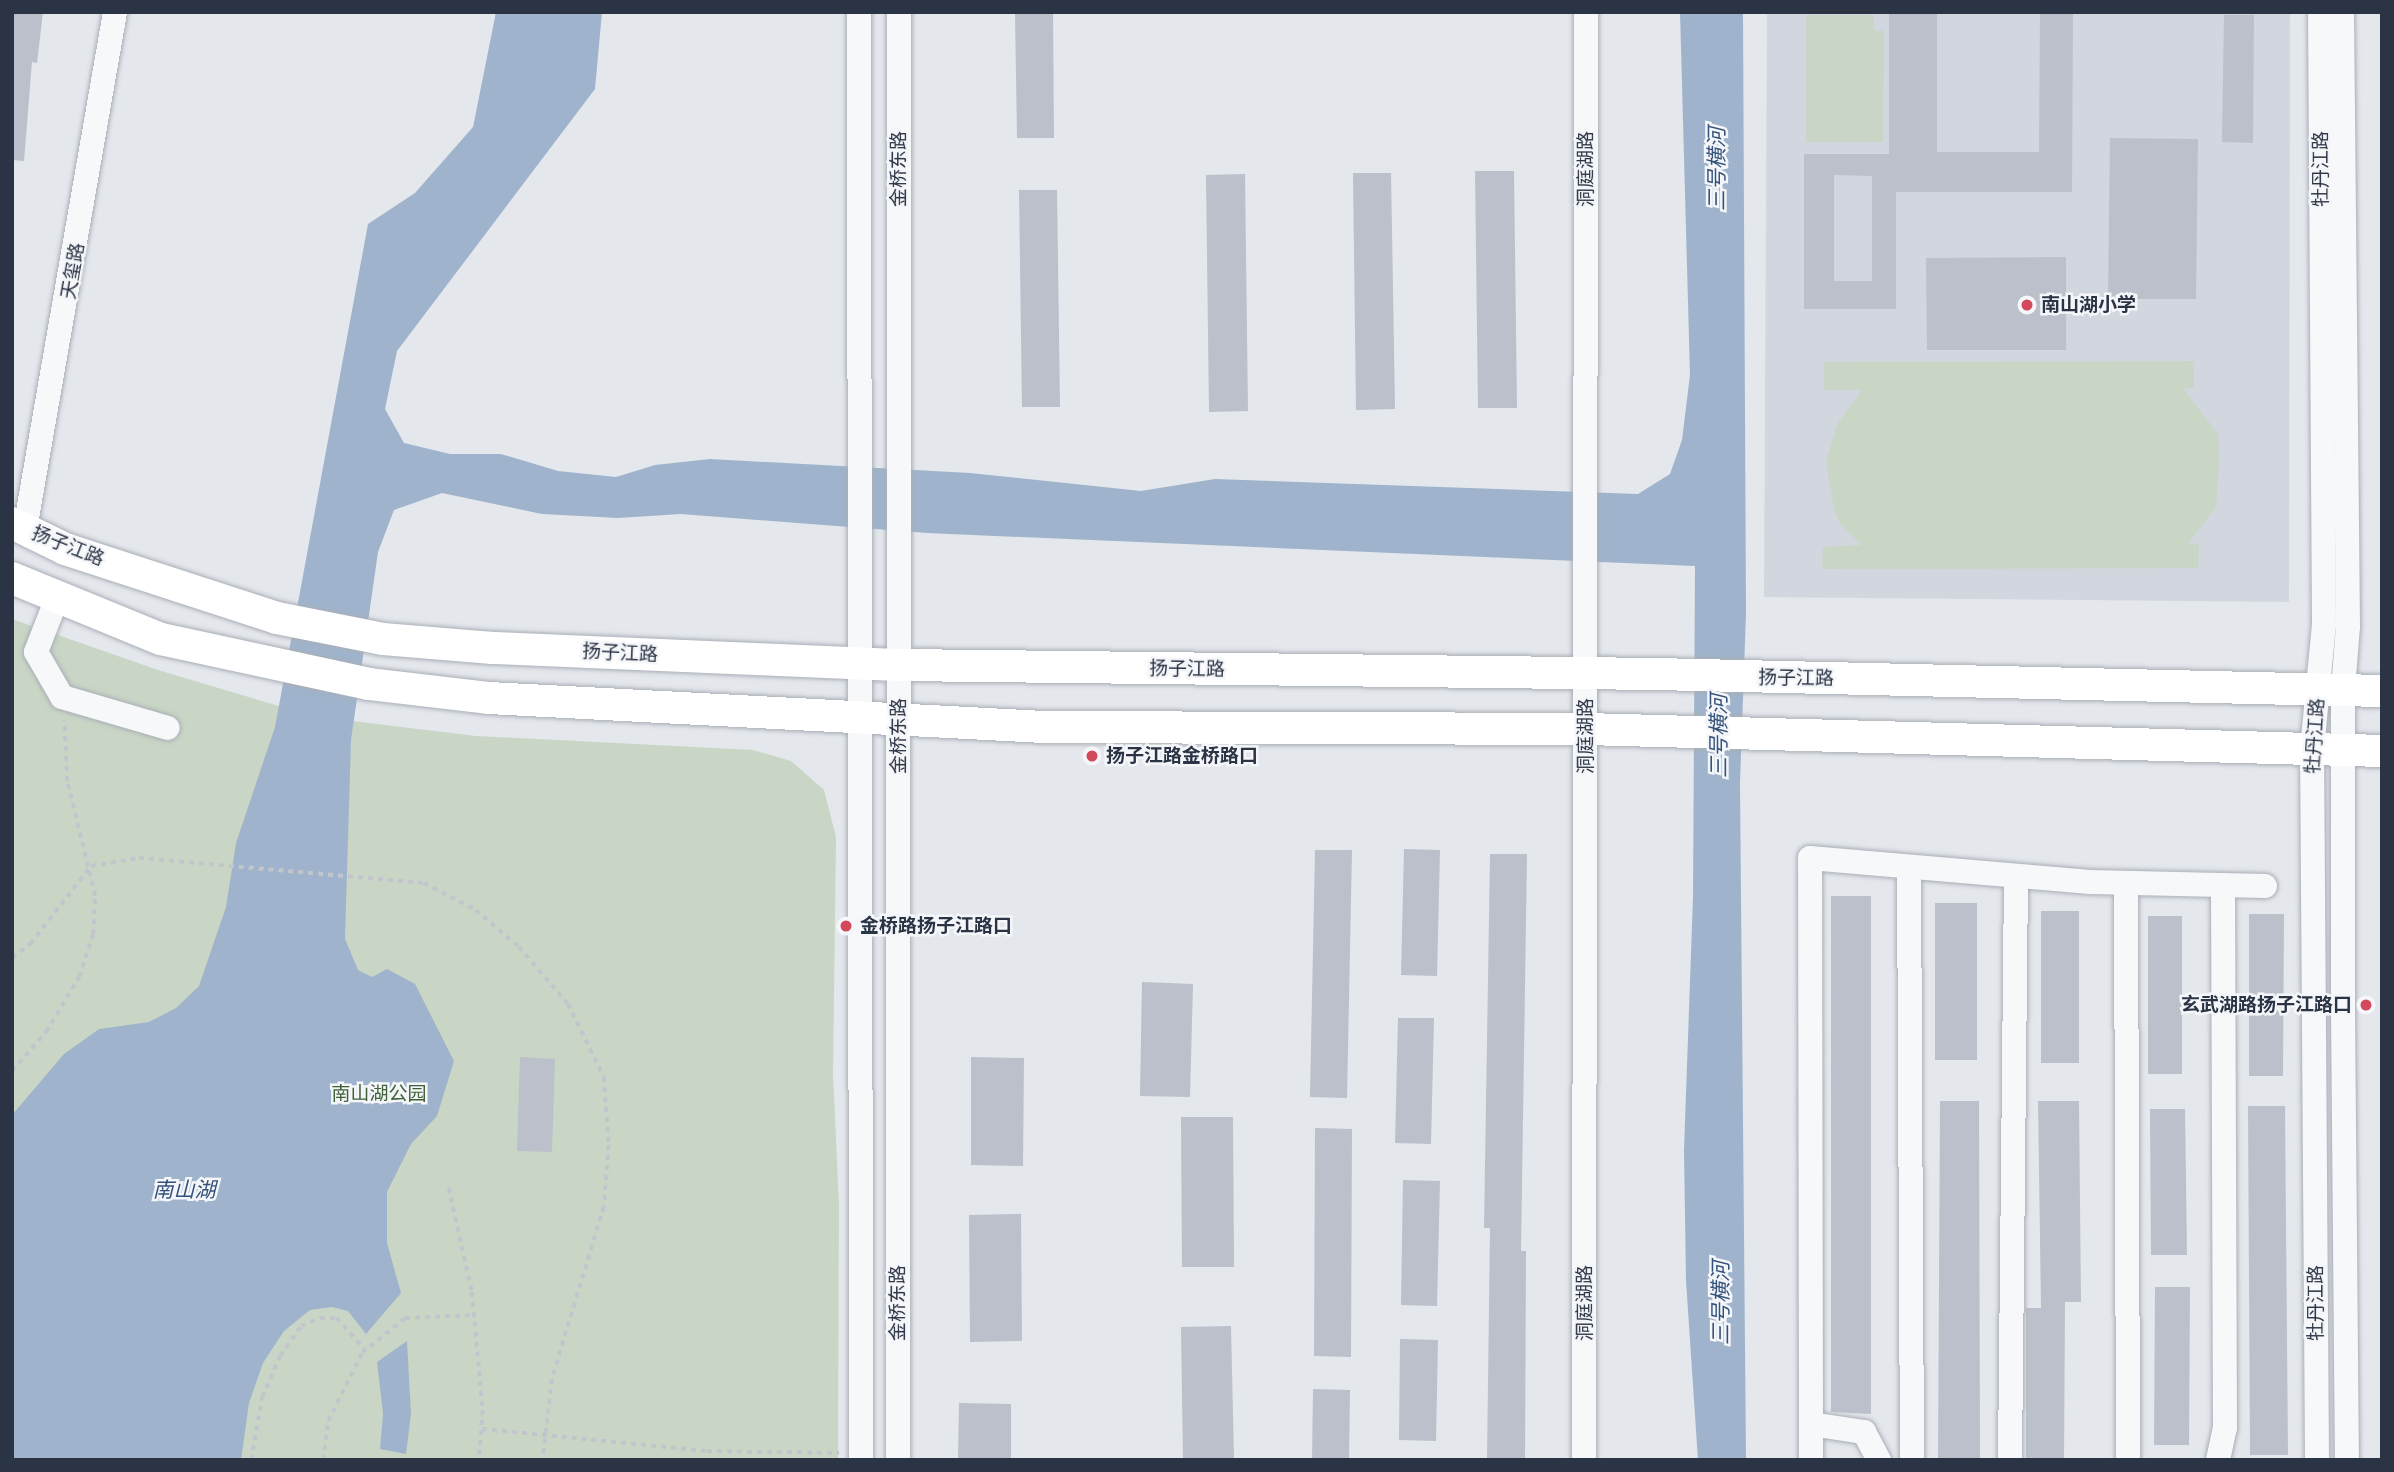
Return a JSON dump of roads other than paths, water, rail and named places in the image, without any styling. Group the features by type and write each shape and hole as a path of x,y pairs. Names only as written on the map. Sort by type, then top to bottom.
{"main road":[{"name":"扬子江路","path":"19,526 65,549 277,618 383,639 858,664 1655,674 2382,691"},
{"path":"12,578 160,639 369,684 489,698 859,715 1045,727 1586,729 1757,737 2382,751"}],"street":[{"name":"天玺路","path":"19,526 115,12"},
{"name":"金桥东路","path":"852,1457 860,546 859,12"},
{"name":"金桥东路","path":"898,1460 899,12"},
{"name":"洞庭湖路","path":"1584,1460 1586,12"},
{"name":"牡丹江路","path":"2320,12 2324,625 2331,690 2344,750 2347,1460"},
{"name":"牡丹江路","path":"2317,1460 2312,749 2348,626 2342,12"},
{"path":"57,598 36,652 62,697 168,728"},
{"path":"1811,1460 1810,858 2016,877 2265,886"},
{"path":"1909,868 1912,1460"},
{"path":"2010,1460 2016,877"},
{"path":"2126,883 2128,1460"},
{"path":"2218,1460 2225,1428 2223,885"},
{"path":"1811,1424 1864,1432 1879,1460"}],"water":[{"name":"南山湖","path":"496,12 602,12 595,89 397,351 385,409 404,443 450,454 501,454 558,471 616,477 655,465 710,459 970,473 1141,491 1215,479 1638,494 1670,474 1682,440 1690,375 1680,12 1743,12 1746,613 1740,783 1746,1460 1698,1460 1686,1281 1684,1150 1693,897 1695,566 927,533 681,514 618,518 542,514 442,493 394,510 378,552 351,740 345,939 358,970 372,977 387,969 415,984 454,1061 437,1116 411,1144 387,1192 387,1243 401,1293 366,1334 348,1311 332,1307 310,1310 284,1331 263,1363 249,1403 241,1460 12,1460 12,1115 64,1054 99,1029 149,1022 176,1008 199,986 226,907 236,843 275,727 368,224 415,193 473,127"},
{"path":"407,1341 411,1414 406,1454 380,1449 383,1413 377,1362"}],"place":[{"name":"南山湖小学","path":"2027,305"},
{"name":"扬子江路金桥路口","path":"1092,756"},
{"name":"金桥路扬子江路口","path":"846,926"},
{"name":"玄武湖路扬子江路口","path":"2366,1005"}],"water label":[{"name":"三号横河","path":"1717,169"},
{"name":"三号横河","path":"1719,736"},
{"name":"三号横河","path":"1721,1303"}],"park label":[{"name":"南山湖公园","path":"379,1094"}]}
